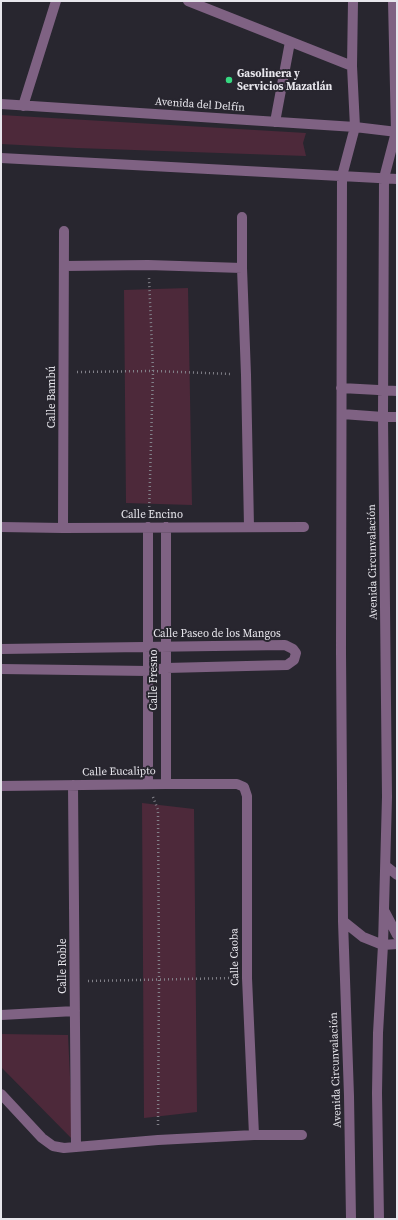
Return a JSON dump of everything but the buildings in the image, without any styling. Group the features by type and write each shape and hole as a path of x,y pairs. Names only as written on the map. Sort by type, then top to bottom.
{"street":[{"path":"23,106 56,1"},
{"path":"188,1 352,66"},
{"name":"Avenida Circunvalación","path":"351,1219 349,1096 343,921 341,659 342,176 355,128 352,66 353,1"},
{"name":"Avenida Circunvalación","path":"380,1219 377,1093 378,1033 386,866 387,797 383,417 384,178 397,132 393,1"},
{"path":"275,122 290,42"},
{"name":"Avenida del Delfín","path":"1,104 275,122 397,132"},
{"path":"1,158 397,179"},
{"path":"242,217 249,527"},
{"name":"Calle Bambú","path":"64,231 64,528"},
{"path":"64,266 148,265 242,268"},
{"path":"342,388 397,391"},
{"path":"342,414 397,417"},
{"name":"Calle Encino","path":"1,527 64,528 304,526"},
{"name":"Calle Fresno","path":"148,527 148,784"},
{"name":"Calle Fresno","path":"166,527 166,784"},
{"name":"Calle Paseo de los Mangos","path":"1,649 285,645 293,649 296,653 294,660 287,666 166,668 148,670 1,669"},
{"name":"Calle Eucalipto","path":"1,786 237,784"},
{"name":"Calle Caoba","path":"237,784 244,787 247,796 247,978 254,1135"},
{"name":"Calle Roble","path":"74,785 76,1146"},
{"path":"386,866 397,875"},
{"path":"384,912 397,935"},
{"path":"343,921 363,937 383,945 397,944"},
{"path":"1,1015 75,1011"},
{"path":"1,1094 42,1138 53,1146 64,1148 158,1140 254,1135 302,1135"}],"path":[{"path":"148,265 153,371 148,527"},
{"path":"64,372 153,371 246,375"},
{"path":"148,784 158,810 160,980 158,1140"},
{"path":"75,982 247,978"}],"shaded area":[{"path":"1,115 306,133 303,143 306,156 1,144"},
{"path":"188,288 192,505 126,503 124,290"},
{"path":"142,803 194,809 197,1112 144,1118"},
{"path":"1,1034 68,1035 73,1140 1,1067"}],"place":[{"name":"Gasolinera y Servicios Mazatlán","path":"229,80"}]}
